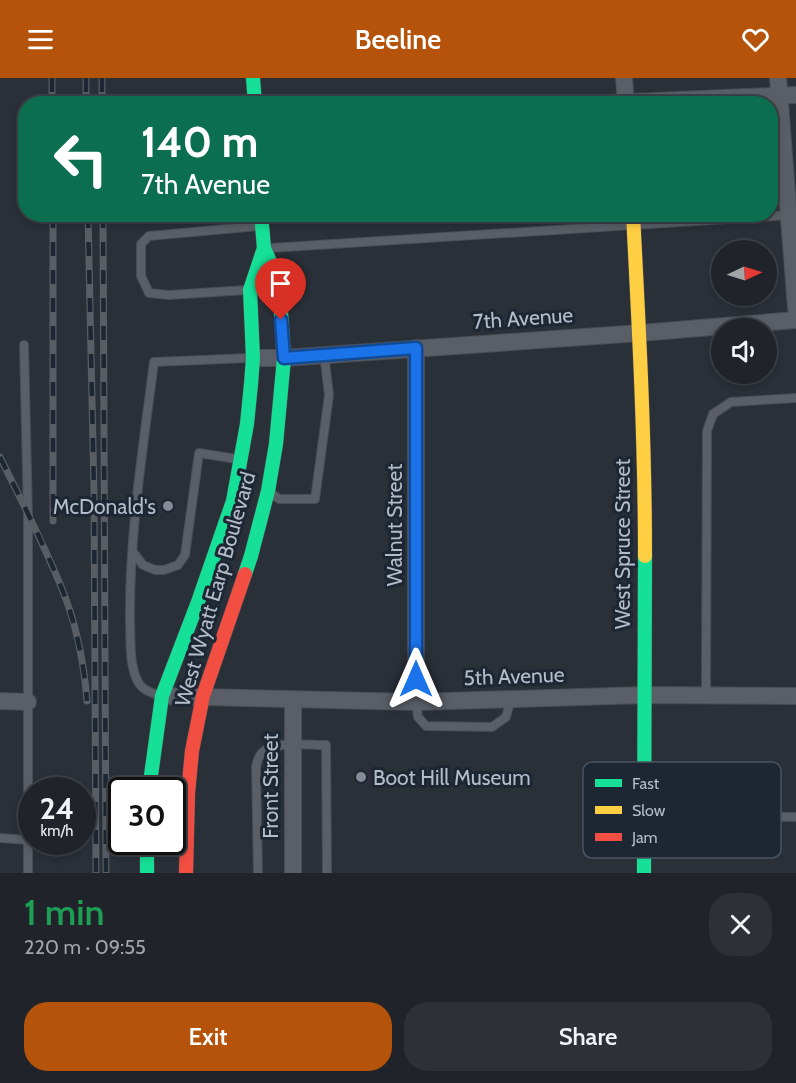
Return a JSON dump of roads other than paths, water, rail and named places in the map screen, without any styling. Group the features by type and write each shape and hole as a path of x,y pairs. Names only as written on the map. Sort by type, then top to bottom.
{"main road":[{"path":"253,78 254,96"},
{"name":"West Wyatt Earp Boulevard","path":"186,873 188,793 192,751 203,696 246,572 268,491 277,433 284,358 279,282 264,248 262,222"},
{"name":"West Spruce Street","path":"633,222 640,333 645,485 644,762"},
{"name":"West Wyatt Earp Boulevard","path":"151,777 162,696 233,501 248,424 253,358 250,290 264,248"},
{"path":"147,855 147,873"}],"street":[{"path":"624,78 626,96"},
{"path":"778,78 788,95 796,308"},
{"path":"765,96 788,95"},
{"name":"7th Avenue","path":"253,358 284,358 796,320"},
{"name":"Walnut Street","path":"416,348 416,702"},
{"name":"5th Avenue","path":"162,696 416,702 645,695 796,696"},
{"name":"Front Street","path":"293,699 293,873"},
{"path":"0,701 28,702"}],"lane":[{"path":"248,222 149,236 141,244 141,276 149,292 169,295 250,290"},
{"path":"264,248 607,222"},
{"path":"24,345 28,515 28,777"},
{"path":"268,491 279,499 315,499 329,395 324,354"},
{"path":"162,696 148,692 138,683 131,661 130,585 138,489 154,362 253,358"},
{"path":"706,695 707,431 713,414 731,402 796,398"},
{"path":"133,552 143,565 155,570 164,570 178,565 185,555 199,453 242,459"},
{"path":"416,702 418,717 426,726 492,727 506,717 511,699"},
{"path":"258,873 256,767 260,754 270,747 293,744 326,745 327,873"},
{"path":"781,817 796,817"},
{"path":"0,838 18,839"},
{"path":"28,855 28,873"}],"railway":[{"path":"52,78 52,96"},
{"path":"86,78 86,96"},
{"path":"102,78 102,96"},
{"path":"53,222 53,521"},
{"path":"88,222 94,492 96,873"},
{"path":"103,222 106,873"},
{"path":"0,457 40,539 67,602 79,644 87,701"}],"place":[{"name":"McDonald's","path":"168,506"},
{"name":"Boot Hill Museum","path":"361,777"}]}
